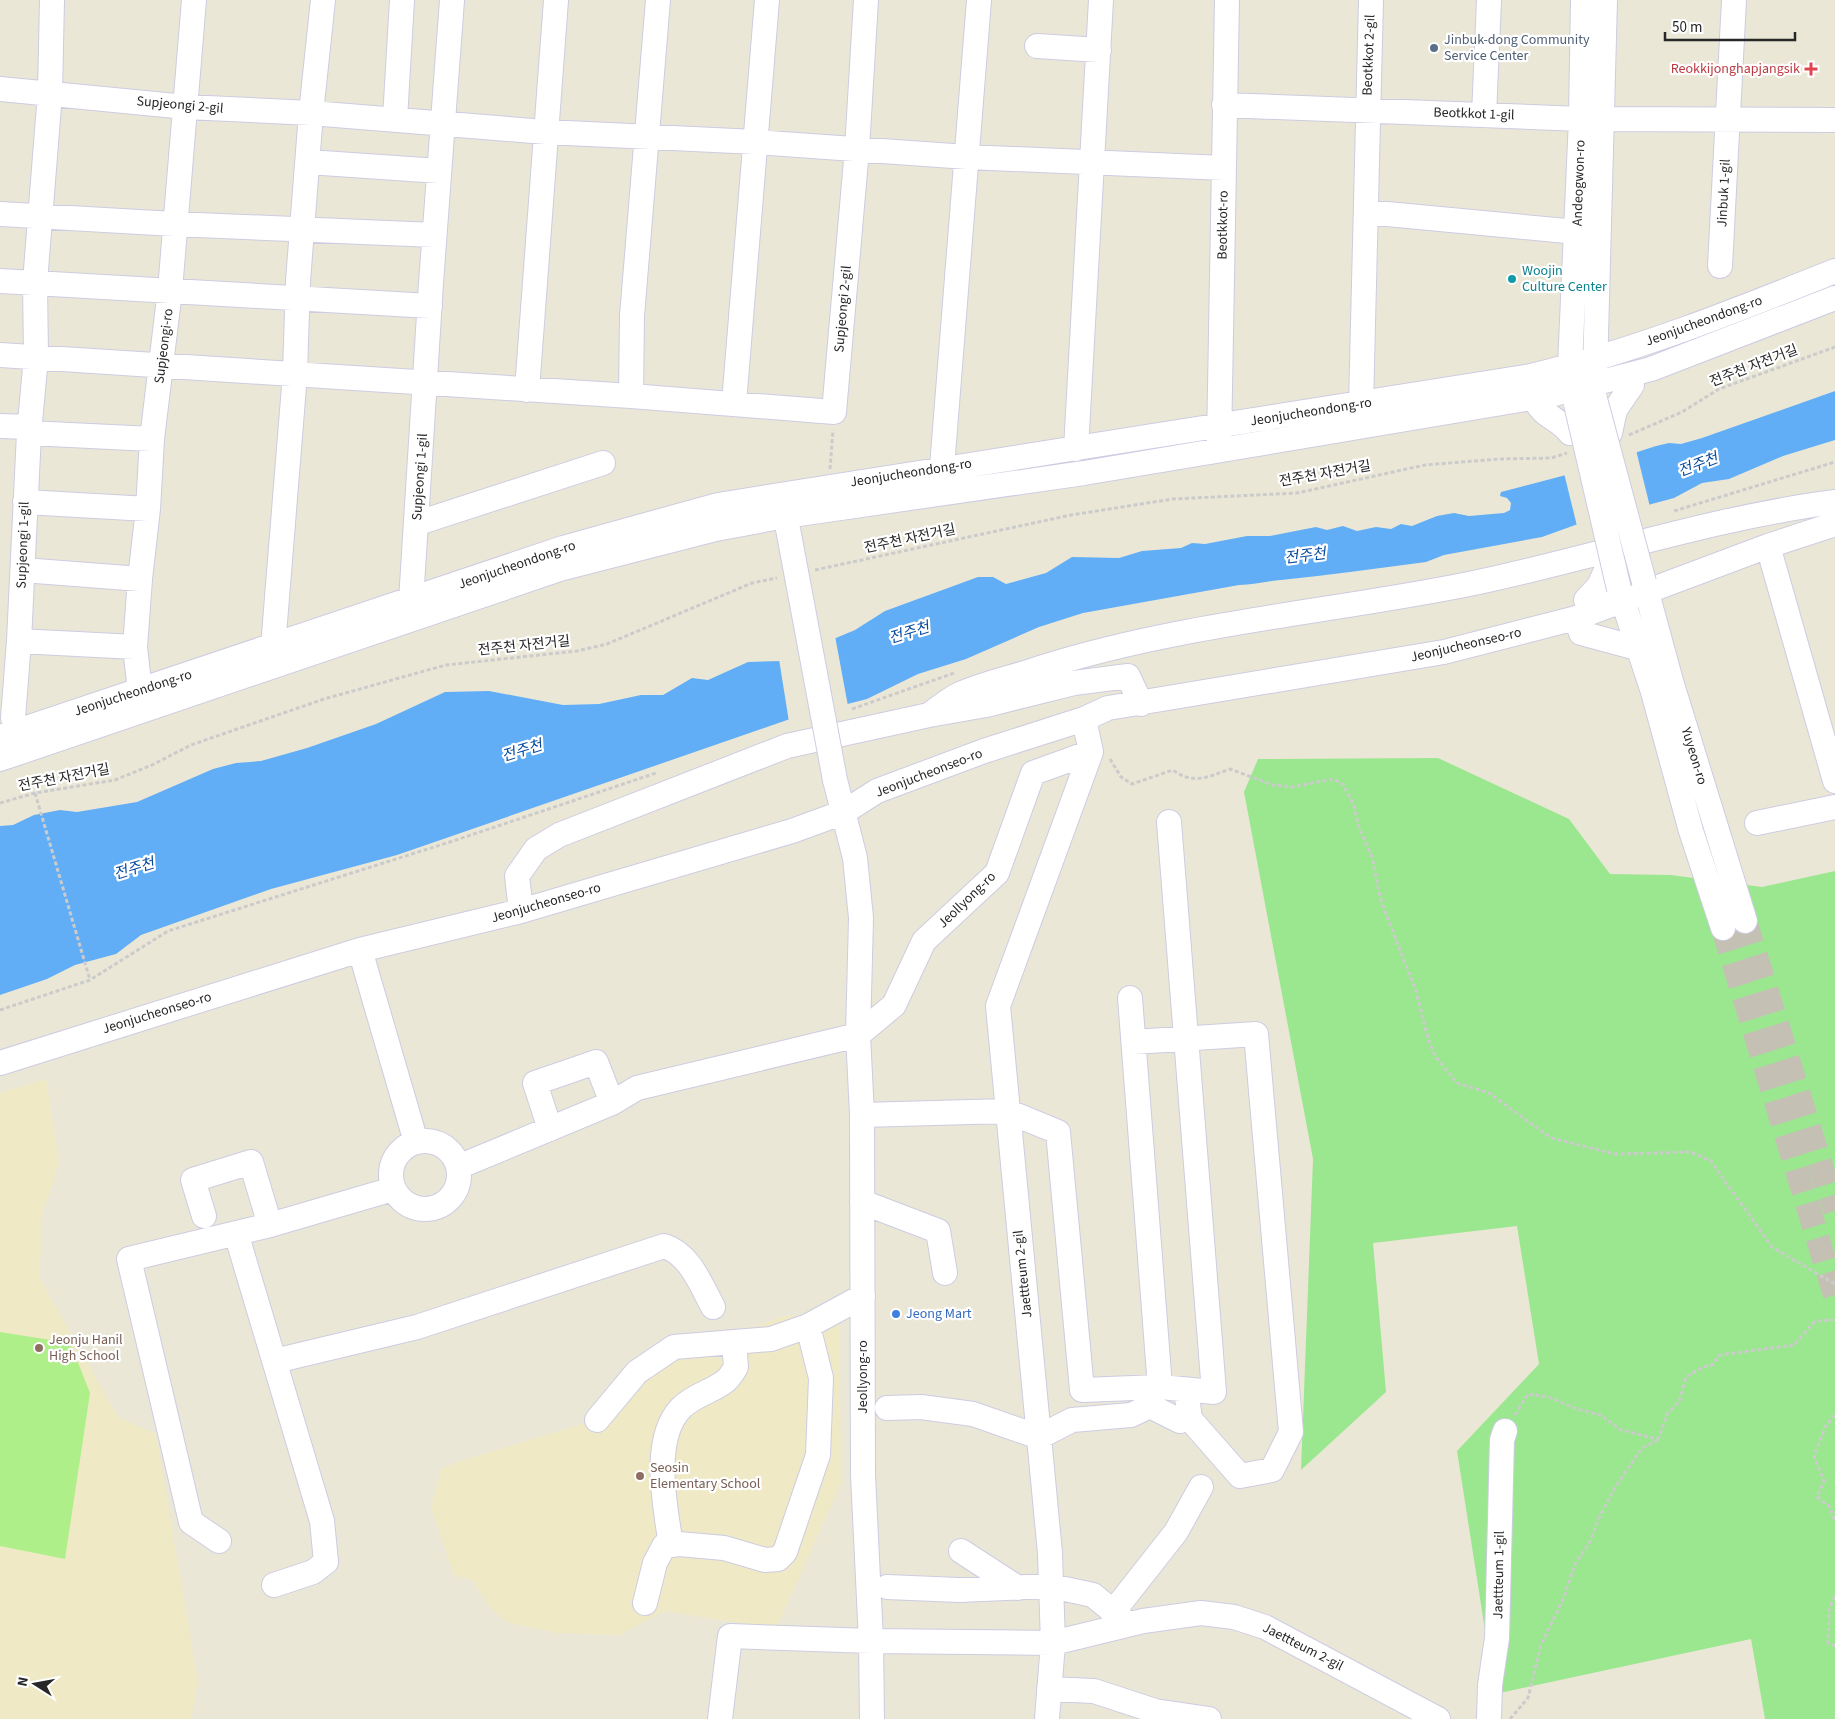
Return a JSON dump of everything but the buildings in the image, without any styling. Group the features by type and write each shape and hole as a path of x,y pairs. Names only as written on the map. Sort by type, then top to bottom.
{"street":[{"path":"39,216 50,93 52,0"},
{"name":"Supjeongi-ro","path":"140,691 135,647 140,579 148,509 152,439 170,290 194,0"},
{"path":"274,646 295,374 297,289 311,113 323,0"},
{"path":"395,120 402,0"},
{"path":"0,281 170,290 297,289 430,295 452,0"},
{"path":"526,390 556,0"},
{"path":"631,396 632,316 658,0"},
{"path":"734,403 767,0"},
{"name":"Supjeongi 2-gil","path":"834,412 857,149 866,0"},
{"path":"1076,448 1102,0"},
{"name":"Beotkkot-ro","path":"1219,450 1227,0"},
{"name":"Beotkkot 2-gil","path":"1367,110 1371,0"},
{"path":"1484,115 1488,0"},
{"name":"Andeogwon-ro","path":"1583,0 1592,119 1595,358 1585,394"},
{"name":"Andeogwon-ro","path":"1585,394 1570,366 1577,232 1605,0"},
{"name":"Jinbuk 1-gil","path":"1720,266 1734,0"},
{"path":"942,468 979,2"},
{"path":"1037,46 1099,50"},
{"name":"Supjeongi 2-gil","path":"0,89 186,107 311,113 546,132 756,142 967,157 1224,168"},
{"name":"Beotkkot 1-gil","path":"1224,105 1592,119"},
{"path":"1361,404 1367,110"},
{"path":"1592,119 1835,120"},
{"path":"308,162 439,171"},
{"path":"1366,212 1577,232"},
{"path":"0,214 174,224 434,235"},
{"name":"Supjeongi 1-gil","path":"9,734 13,718 13,651 23,570 29,430 36,357 36,282 39,216"},
{"name":"Jeonjucheondong-ro","path":"0,759 560,569 784,513 942,468 1220,427 1530,376 1570,366 1724,316 1835,271"},
{"name":"Supjeongi 1-gil","path":"412,601 430,295"},
{"name":"Jeonjucheondong-ro","path":"9,734 412,601 564,548 718,505 784,513 851,508 1219,450 1537,404 1628,384 1727,341 1835,298"},
{"path":"0,355 734,403 834,412"},
{"path":"1537,404 1564,425 1570,433 1610,433 1615,410 1628,384"},
{"path":"1585,394 1603,434"},
{"path":"0,426 29,430 152,439"},
{"name":"Yuyeon-ro","path":"1603,434 1671,681 1734,924 1691,831 1640,649 1621,596 1612,557 1603,434"},
{"path":"418,523 603,463"},
{"path":"25,502 148,509"},
{"path":"929,715 959,694 1065,660 1140,640 1234,623 1378,602 1468,584 1733,519 1835,502"},
{"name":"Jeollyong-ro","path":"784,513 835,780 856,858 861,918 858,1035 862,1115 862,1475 871,1641 872,1719"},
{"name":"Jeonjucheonseo-ro","path":"0,1063 360,950 521,911 792,831 844,812 877,791 984,751 1084,719 1108,708 1444,652 1584,611 1645,586 1835,524"},
{"path":"1768,546 1835,781"},
{"path":"1612,557 1600,586 1584,611 1581,633 1640,649"},
{"path":"23,570 140,579"},
{"path":"13,651 135,647"},
{"path":"521,911 517,876 536,850 559,835 787,746 929,715 986,705 1074,683 1128,676 1141,704"},
{"path":"1007,1111 998,1006 1100,754 1084,719"},
{"name":"Jeollyong-ro","path":"858,1035 894,1005 924,941 997,873 1033,773 1100,754"},
{"path":"1757,824 1835,807"},
{"path":"862,1115 1007,1111 1058,1132 1082,1390 1160,1387 1214,1392 1169,822"},
{"path":"360,950 416,1142"},
{"path":"1130,998 1160,1387"},
{"path":"1134,1042 1256,1034 1291,1432 1272,1470 1240,1476 1190,1418 1186,1390"},
{"path":"458,1167 612,1102 637,1088 858,1035"},
{"path":"550,1129 535,1082 596,1062 612,1102"},
{"name":"Jaettteum 2-gil","path":"1007,1111 1039,1437 1051,1586 1053,1643 1047,1719"},
{"path":"427,1141 437,1144 453,1157 458,1167 456,1189 446,1201 432,1209 420,1210 409,1206 400,1199 393,1189 390,1178 392,1166 397,1155 405,1147 416,1142 427,1141"},
{"path":"204,1216 193,1180 250,1162 270,1225"},
{"path":"219,1541 191,1522 129,1260 270,1225 393,1189"},
{"path":"862,1202 938,1231 945,1273"},
{"path":"236,1233 322,1521 326,1562 313,1572 274,1584"},
{"path":"275,1361 417,1327 664,1246 673,1249 689,1263 713,1307"},
{"path":"597,1420 637,1372 674,1348 771,1339 808,1326 863,1296"},
{"path":"645,1603 655,1563 664,1546 724,1548 765,1560 778,1559 785,1552 818,1455 821,1378 808,1326"},
{"path":"671,1545 664,1502 664,1448 668,1427 681,1408 704,1392 724,1383 736,1368 734,1342"},
{"path":"1039,1437 1072,1420 1131,1414 1150,1406 1180,1421"},
{"name":"Jeollyong-ro","path":"887,1408 921,1407 972,1414 1039,1437"},
{"name":"Jaettteum 1-gil","path":"1489,1719 1490,1685 1498,1638 1502,1440 1505,1431"},
{"path":"887,1586 959,1590 1051,1586 1093,1595 1120,1618 1176,1532 1201,1487"},
{"path":"961,1551 1018,1588"},
{"name":"Jaettteum 2-gil","path":"720,1719 730,1636 871,1641 1053,1643 1120,1618 1201,1613 1234,1617 1266,1627 1438,1719"},
{"path":"1049,1690 1094,1691 1155,1712 1209,1719"}],"path":[{"name":"전주천 자전거길","path":"1603,434 1640,432 1682,412 1719,390 1835,347"},
{"path":"830,468 834,412"},
{"name":"전주천 자전거길","path":"806,572 1071,515 1173,499 1298,494 1425,465 1499,459 1551,458 1569,453"},
{"name":"전주천 자전거길","path":"0,803 35,793 115,780 152,766 191,745 324,699 446,665 577,651 608,644 752,582 779,577"},
{"path":"1100,754 1120,777 1132,784 1173,770 1184,778 1204,778 1230,769 1272,785 1292,787 1333,779 1343,784 1353,804 1359,828 1372,857 1381,901 1416,991 1428,1038 1435,1056 1457,1084 1489,1093 1551,1138 1615,1154 1690,1152 1710,1160 1772,1247 1835,1284"},
{"path":"35,793 90,980"},
{"path":"1510,1719 1528,1698 1541,1645 1564,1597 1575,1564 1590,1542 1598,1520 1614,1489 1642,1448 1658,1440 1667,1414 1679,1402 1686,1377 1703,1367 1712,1365 1720,1355 1794,1345 1815,1321 1835,1320"},
{"path":"1505,1431 1528,1394 1549,1397 1577,1409 1600,1415 1621,1430 1658,1440"},
{"path":"1835,1415 1825,1426 1814,1457 1824,1481 1817,1497 1830,1507 1835,1522"},
{"path":"1835,1596 1829,1609 1828,1643 1835,1646"}],"shaded area":[{"name":"Jeonju Hanil High School","path":"46,1079 59,1163 41,1218 40,1279 118,1417 156,1434 198,1682 191,1719 0,1719 0,1093"},
{"name":"Seosin Elementary School","path":"839,1315 841,1483 776,1629 664,1611 619,1635 556,1633 507,1622 492,1610 472,1580 454,1575 431,1508 441,1469 457,1462 596,1420 624,1376 784,1316"}],"green space":[{"path":"1438,758 1569,819 1610,874 1671,875 1762,887 1835,871 1835,1719 1765,1719 1751,1639 1495,1694 1457,1451 1539,1364 1517,1226 1373,1243 1386,1392 1301,1470 1313,1159 1244,792 1258,759"},
{"path":"0,1332 63,1342 71,1345 90,1393 65,1559 0,1546"}],"water":[{"name":"전주천","path":"1835,391 1835,440 1783,456 1729,479 1702,483 1674,498 1578,524 1542,537 1444,555 1426,562 1239,585 1083,613 1039,627 966,659 918,674 867,699 793,718 397,855 271,889 141,935 116,954 75,965 47,979 0,995 0,826 13,825 34,815 60,810 77,812 137,802 213,769 236,763 261,761 307,748 376,724 445,692 489,691 563,705 599,704 641,695 663,695 692,678 708,680 748,662 781,661 855,630 885,611 978,577 993,577 1006,584 1046,573 1072,557 1119,558 1142,551 1181,548 1192,543 1205,544 1247,536 1270,536 1316,527 1327,530 1343,526 1357,531 1376,527 1391,529 1401,524 1412,526 1437,516 1454,513 1469,516 1504,513 1510,510 1511,503 1507,498 1500,496 1501,492 1566,475 1656,446 1669,443 1681,444 1702,438"}],"pier":[{"path":"1636,450 1650,507 1577,526 1564,473"},
{"path":"835,636 848,706 789,722 779,659"}],"tunnel":[{"path":"1745,921 1835,1211"},
{"path":"1723,928 1835,1295"}],"place":[{"name":"Jinbuk-dong Community Service Center","path":"1434,48"},
{"name":"Reokkijonghapjangsik","path":"1811,69"},
{"name":"Woojin Culture Center","path":"1512,279"},
{"name":"Jeong Mart","path":"896,1314"},
{"name":"Jeonju Hanil High School","path":"39,1348"},
{"name":"Seosin Elementary School","path":"640,1476"}]}
